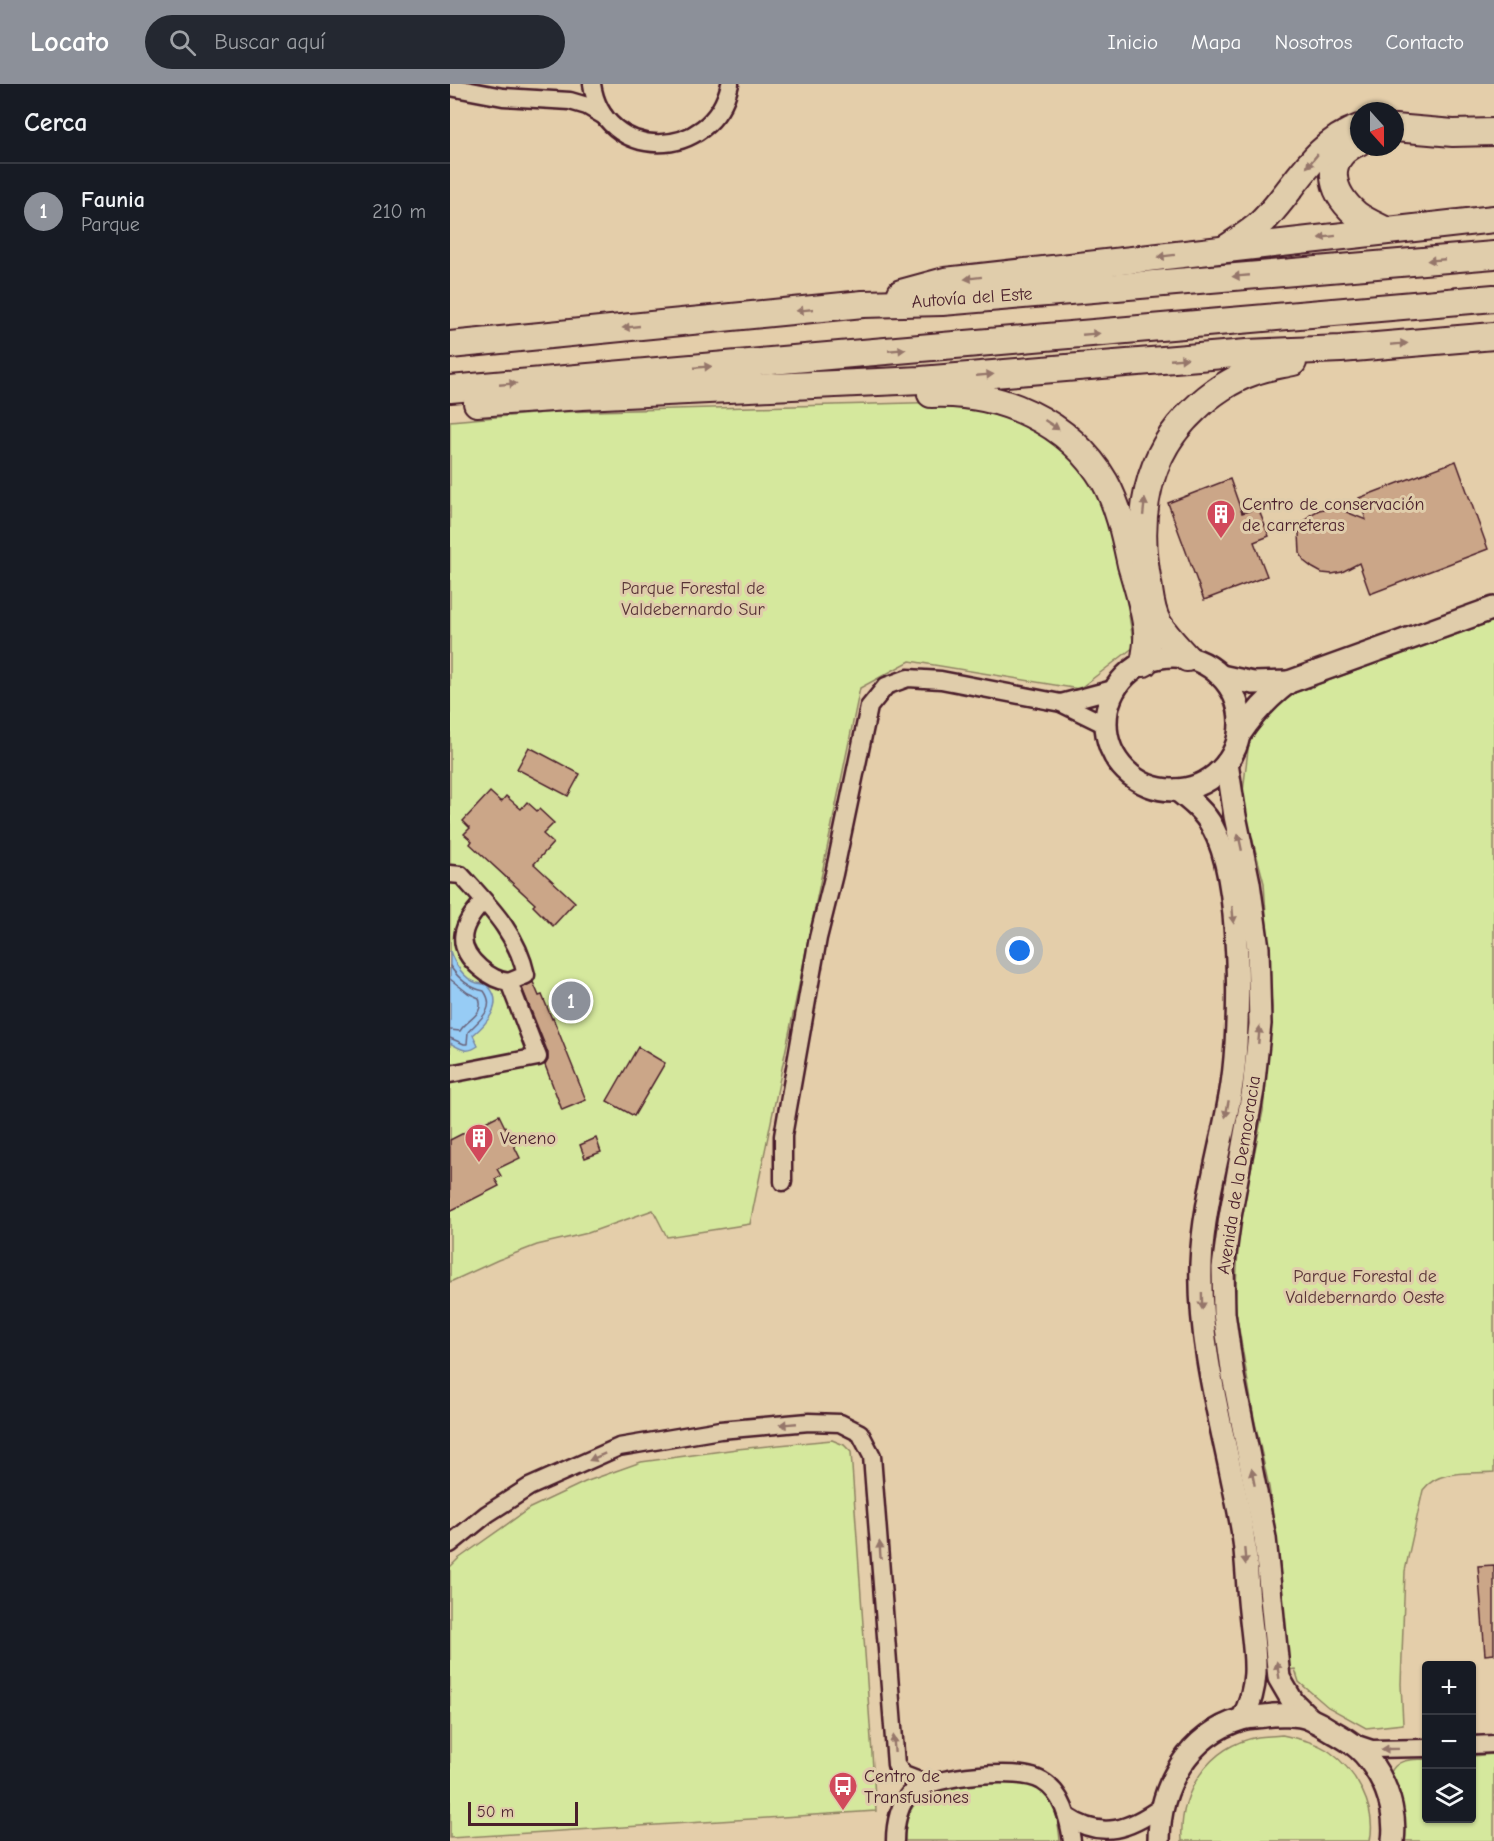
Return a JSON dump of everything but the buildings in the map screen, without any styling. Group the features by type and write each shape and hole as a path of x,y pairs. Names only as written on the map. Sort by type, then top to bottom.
{"highway":[{"path":"1404,129 1453,133 1494,132"},
{"path":"1225,249 1258,225 1325,147 1343,133 1350,131"},
{"path":"1404,140 1463,145 1494,144"},
{"path":"1350,146 1339,155 1334,169 1334,183 1340,196 1355,213 1367,222 1385,230"},
{"path":"863,304 945,282 1494,219"},
{"name":"Autovía del Este","path":"450,345 863,304 942,302 1494,255"},
{"path":"450,388 1494,298"},
{"path":"450,405 582,396 921,380 1247,353 1341,350 1494,336"},
{"path":"1188,658 1157,621 1150,599 1144,562 1142,530 1145,497 1157,462 1170,438 1194,409 1219,390 1252,372 1341,350"},
{"path":"696,392 803,399 958,393 1003,403 1037,416 1064,433 1086,456 1105,483 1117,511 1147,632 1144,663"}],"main road":[{"path":"1221,676 1253,683 1289,682 1494,608"},
{"path":"1240,734 1240,715 1230,688 1221,676 1207,665 1188,658 1160,658 1144,663 1129,674 1117,688 1109,706 1106,725 1112,751 1128,772 1150,786 1164,790 1191,788 1217,774 1227,763 1240,734 1252,715 1289,682"},
{"name":"Avenida de la Democracia","path":"1227,763 1249,883 1256,937 1260,1024 1253,1090 1223,1268 1224,1313 1233,1376 1265,1538 1279,1678 1293,1702 1309,1718"},
{"name":"Avenida de la Democracia","path":"1177,790 1204,814 1220,843 1230,890 1236,950 1237,1020 1232,1083 1207,1212 1201,1263 1202,1315 1211,1379 1243,1535 1256,1679 1250,1703 1243,1718"},
{"path":"1159,1841 1161,1807 1172,1777 1190,1752 1214,1732 1243,1718 1276,1714 1309,1718 1354,1743 1372,1762 1385,1785 1392,1811 1393,1841"}],"street":[{"path":"592,84 597,104 614,126 641,141 662,145 681,141 699,133 715,119 725,101 730,84"},
{"path":"450,87 503,97 570,101 586,105 606,117"},
{"path":"783,1182 783,1136 818,938 834,874 869,707 886,686 908,678 941,680 1061,703 1106,725"},
{"path":"1061,703 1117,688"},
{"path":"450,874 461,875 484,901 511,934 522,958 526,975 509,982 502,981 484,971 467,954 464,945 465,925 484,901"},
{"path":"450,1074 538,1057 509,982"},
{"path":"450,1544 487,1514 529,1487 619,1447 720,1430 809,1422 840,1423 860,1433 872,1456 896,1765 904,1775 927,1784"},
{"path":"1354,1743 1372,1749 1422,1748"},
{"path":"1476,1745 1494,1744"},
{"path":"891,1839 900,1807 911,1792 927,1784 980,1774 1033,1778 1042,1781 1052,1789 1068,1817 1072,1841"},
{"path":"1068,1817 1093,1830 1110,1830 1137,1823 1161,1807"}],"green space":[{"name":"Parque Forestal de Valdebernardo Sur","path":"950,402 1046,430 1100,490 1121,564 1134,647 1079,689 910,661 860,688 750,1224 667,1237 653,1210 588,1233 537,1245 450,1282 450,421 556,412"},
{"name":"Parque Forestal de Valdebernardo Oeste","path":"1494,621 1494,1472 1446,1476 1429,1483 1423,1490 1405,1571 1401,1684 1403,1724 1366,1728 1328,1707 1299,1682 1295,1669 1288,1670 1279,1555 1269,1487 1254,1418 1235,1306 1239,1228 1263,1111 1272,1008 1264,883 1242,800 1250,733 1280,698"},
{"path":"832,1440 844,1445 851,1452 876,1811 450,1838 450,1567 530,1508 585,1482 641,1462 737,1449"},
{"path":"1282,1735 1307,1741 1325,1749 1348,1769 1367,1803 1370,1815 1370,1841 1182,1841 1182,1823 1192,1789 1200,1774 1211,1761 1240,1742 1258,1737"},
{"path":"1494,1754 1494,1841 1401,1841 1390,1774 1396,1765 1405,1761 1422,1759 1422,1823 1476,1823 1476,1756"},
{"path":"1007,1782 1033,1786 1048,1797 1056,1816 1060,1841 905,1841 907,1820 914,1805 924,1795 954,1785"}],"water":[{"path":"450,951 464,974 472,981 489,987 495,1001 492,1014 473,1035 478,1046 471,1050 464,1050 450,1043"}],"place":[{"name":"Centro de conservación de carreteras","path":"1221,540"},
{"name":"Faunia","path":"571,1001"},
{"name":"Veneno","path":"479,1164"},
{"name":"Centro de Transfusiones","path":"843,1812"}]}
